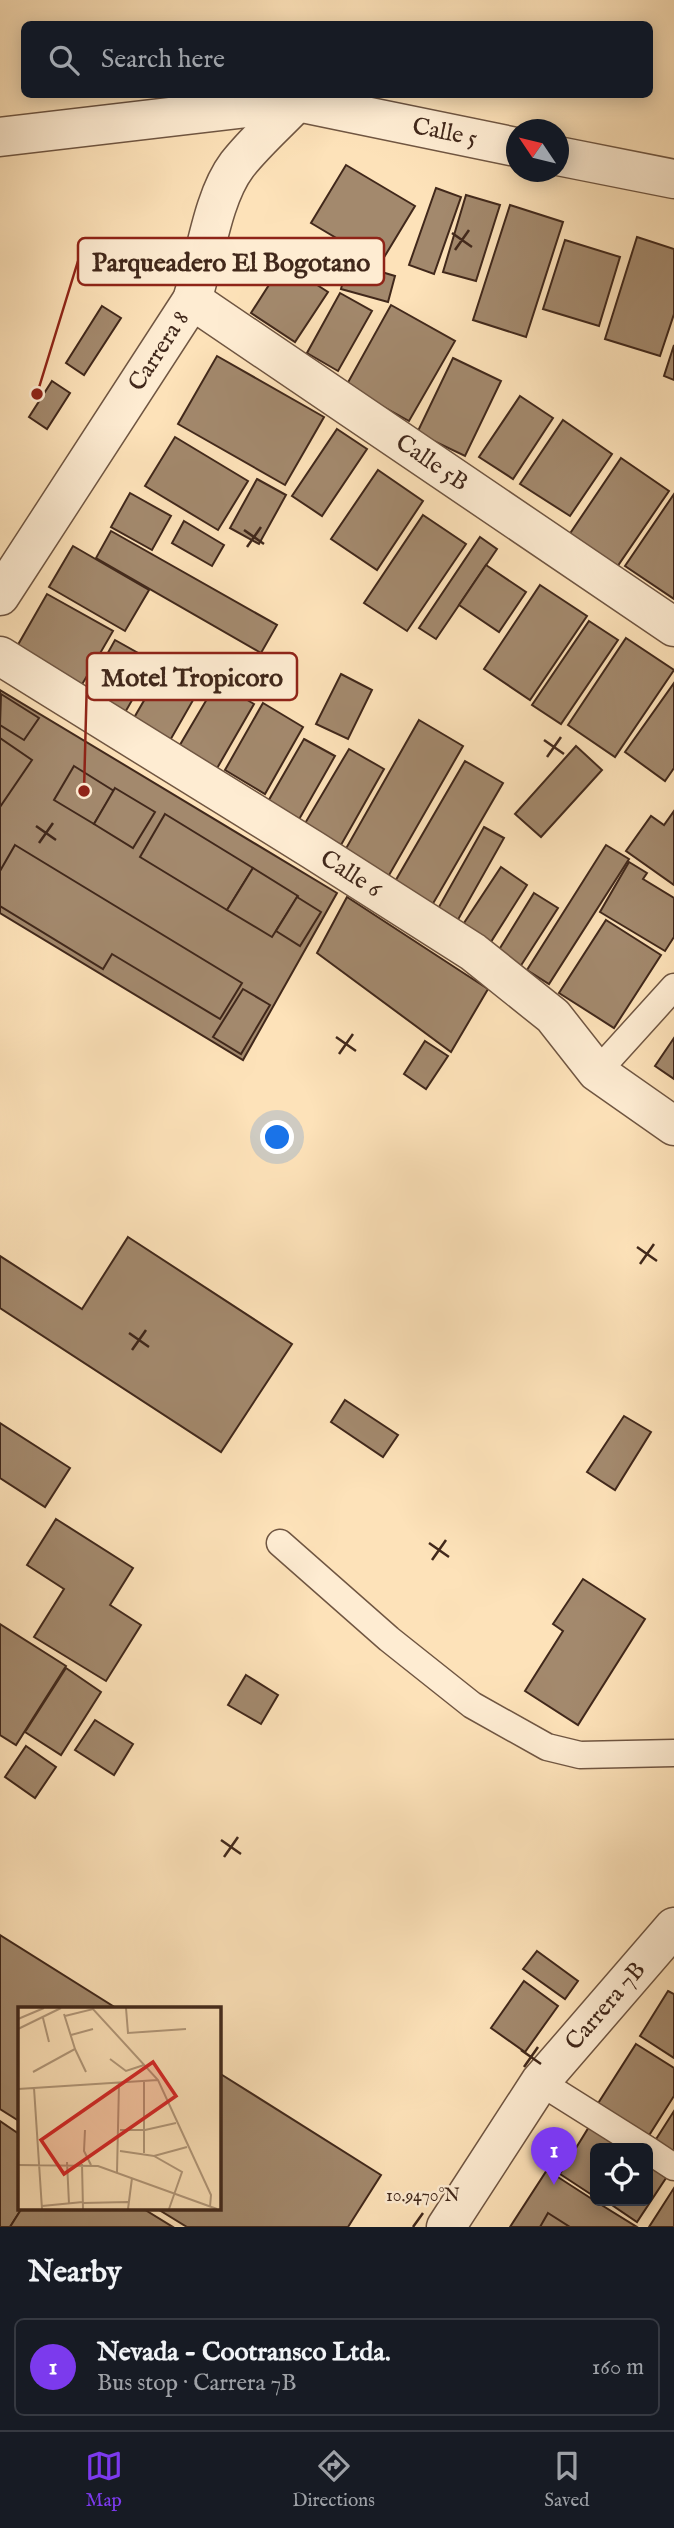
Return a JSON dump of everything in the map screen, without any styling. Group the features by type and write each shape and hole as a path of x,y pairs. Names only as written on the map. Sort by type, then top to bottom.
{"street":[{"name":"Calle 5","path":"0,136 297,102 506,145"},
{"name":"Carrera 8","path":"0,596 192,300 218,204 236,167 297,102"},
{"path":"569,158 674,179"},
{"name":"Calle 5B","path":"192,300 674,627"},
{"name":"Calle 6","path":"0,656 472,951 554,1016 597,1072 674,1126"},
{"name":"Carrera 7B","path":"446,2227 540,2082 674,1927"}],"lane":[{"path":"597,1072 674,987"},
{"path":"280,1543 388,1639 472,1705 547,1747 580,1755 674,1753"},
{"path":"540,2082 637,2143"},
{"path":"653,2153 674,2166"}],"building":[{"path":"346,165 415,206 380,264 311,223"},
{"path":"436,188 461,197 434,274 409,265"},
{"path":"466,195 500,205 476,281 443,272"},
{"path":"510,205 563,222 526,337 473,320"},
{"path":"637,237 674,249 674,314 660,356 605,339"},
{"path":"565,240 620,257 599,326 543,309"},
{"path":"348,262 395,276 388,302 341,289"},
{"path":"283,263 328,292 295,342 251,313"},
{"path":"340,293 372,311 338,371 307,353"},
{"path":"391,305 455,341 409,421 346,386"},
{"path":"102,306 121,318 84,375 66,363"},
{"path":"674,345 674,380 664,376"},
{"path":"217,356 324,417 285,485 178,424"},
{"path":"453,358 501,381 465,456 417,433"},
{"path":"52,381 70,393 47,429 29,417"},
{"path":"520,396 553,418 513,479 479,457"},
{"path":"563,420 612,454 570,516 520,484"},
{"path":"337,429 367,449 322,516 292,496"},
{"path":"175,437 248,481 218,530 145,486"},
{"path":"621,458 669,491 617,567 569,535"},
{"path":"378,470 423,501 377,570 331,539"},
{"path":"257,479 286,495 259,544 230,528"},
{"path":"130,493 171,516 152,550 111,527"},
{"path":"674,494 674,599 625,566"},
{"path":"423,515 466,544 407,631 364,603"},
{"path":"184,521 224,545 212,566 172,543"},
{"path":"111,531 277,625 261,653 96,558"},
{"path":"480,537 497,549 436,639 419,628"},
{"path":"73,546 149,590 125,631 49,587"},
{"path":"486,565 526,592 499,632 459,605"},
{"path":"540,585 587,616 530,700 484,669"},
{"path":"47,594 113,631 80,688 15,650"},
{"path":"589,621 618,640 561,724 532,705"},
{"path":"626,638 674,670 615,757 568,725"},
{"path":"115,640 154,662 123,716 85,694"},
{"path":"171,654 208,674 168,744 131,723"},
{"path":"341,674 372,690 348,739 316,724"},
{"path":"217,682 254,704 212,777 174,755"},
{"path":"674,683 674,768 665,781 625,752"},
{"path":"0,690 337,893 243,1060 0,913"},
{"path":"1,694 39,718 24,740 0,725"},
{"path":"263,703 303,727 265,794 225,770"},
{"path":"419,720 463,746 388,877 344,852"},
{"path":"0,738 32,760 0,807"},
{"path":"304,739 335,756 297,823 266,805"},
{"path":"576,746 602,770 541,837 515,814"},
{"path":"349,749 384,769 341,845 304,825"},
{"path":"465,761 503,783 431,907 393,885"},
{"path":"74,766 114,791 94,824 54,800"},
{"path":"115,788 155,812 133,848 94,824"},
{"path":"674,811 674,885 626,851 651,816 664,825"},
{"path":"165,814 253,868 227,910 140,857"},
{"path":"484,827 504,838 455,925 435,914"},
{"path":"15,845 242,983 220,1019 112,954 103,969 0,906 0,871"},
{"path":"606,845 629,859 549,984 527,970"},
{"path":"629,862 647,873 643,879 674,898 674,937 665,951 600,912"},
{"path":"501,867 527,885 489,945 462,926"},
{"path":"253,868 298,896 272,937 227,910"},
{"path":"534,893 558,908 520,967 497,953"},
{"path":"297,897 321,912 300,946 276,931"},
{"path":"347,897 488,989 451,1052 317,953"},
{"path":"606,920 661,955 614,1028 559,993"},
{"path":"243,989 270,1005 241,1054 213,1037"},
{"path":"674,1038 674,1079 655,1066"},
{"path":"425,1041 448,1056 426,1089 404,1074"},
{"path":"128,1237 292,1344 221,1452 0,1308 0,1256 82,1309"},
{"path":"345,1400 398,1435 383,1457 331,1422"},
{"path":"624,1416 651,1432 615,1490 587,1472"},
{"path":"0,1423 70,1468 45,1507 0,1478"},
{"path":"56,1519 133,1568 110,1605 141,1625 106,1681 34,1637 64,1589 27,1565"},
{"path":"583,1579 645,1619 578,1725 525,1691 563,1631 553,1624"},
{"path":"0,1624 66,1666 16,1745 0,1735"},
{"path":"66,1668 101,1692 61,1755 25,1732"},
{"path":"246,1675 278,1695 261,1724 228,1705"},
{"path":"95,1720 133,1744 114,1775 75,1750"},
{"path":"26,1746 56,1767 35,1798 5,1777"},
{"path":"0,1935 114,2007 18,2007 18,2120 0,2109"},
{"path":"537,1951 578,1981 565,1999 523,1969"},
{"path":"524,1981 558,2006 525,2052 491,2028"},
{"path":"668,1991 674,1994 674,2058 640,2036"},
{"path":"636,2044 674,2068 674,2096 648,2137 597,2105"},
{"path":"220,2074 381,2175 348,2227 187,2227 159,2210 220,2210"},
{"path":"674,2111 674,2150 671,2155 653,2144"},
{"path":"0,2121 18,2133 18,2210 21,2210 10,2227 0,2227"},
{"path":"592,2122 624,2143 590,2143 590,2194 560,2174"},
{"path":"653,2164 668,2175 653,2198"},
{"path":"547,2170 590,2198 590,2206 603,2206 637,2227 510,2227"},
{"path":"674,2188 674,2227 649,2227"},
{"path":"613,2206 648,2206 637,2222"},
{"path":"21,2210 145,2210 173,2227 10,2227"},
{"path":"548,2213 570,2227 540,2227"}],"place":[{"name":"Parqueadero El Bogotano","path":"37,394"},
{"name":"Motel Tropicoro","path":"84,791"},
{"name":"Nevada - Cootransco Ltda.","path":"554,2185"}]}
